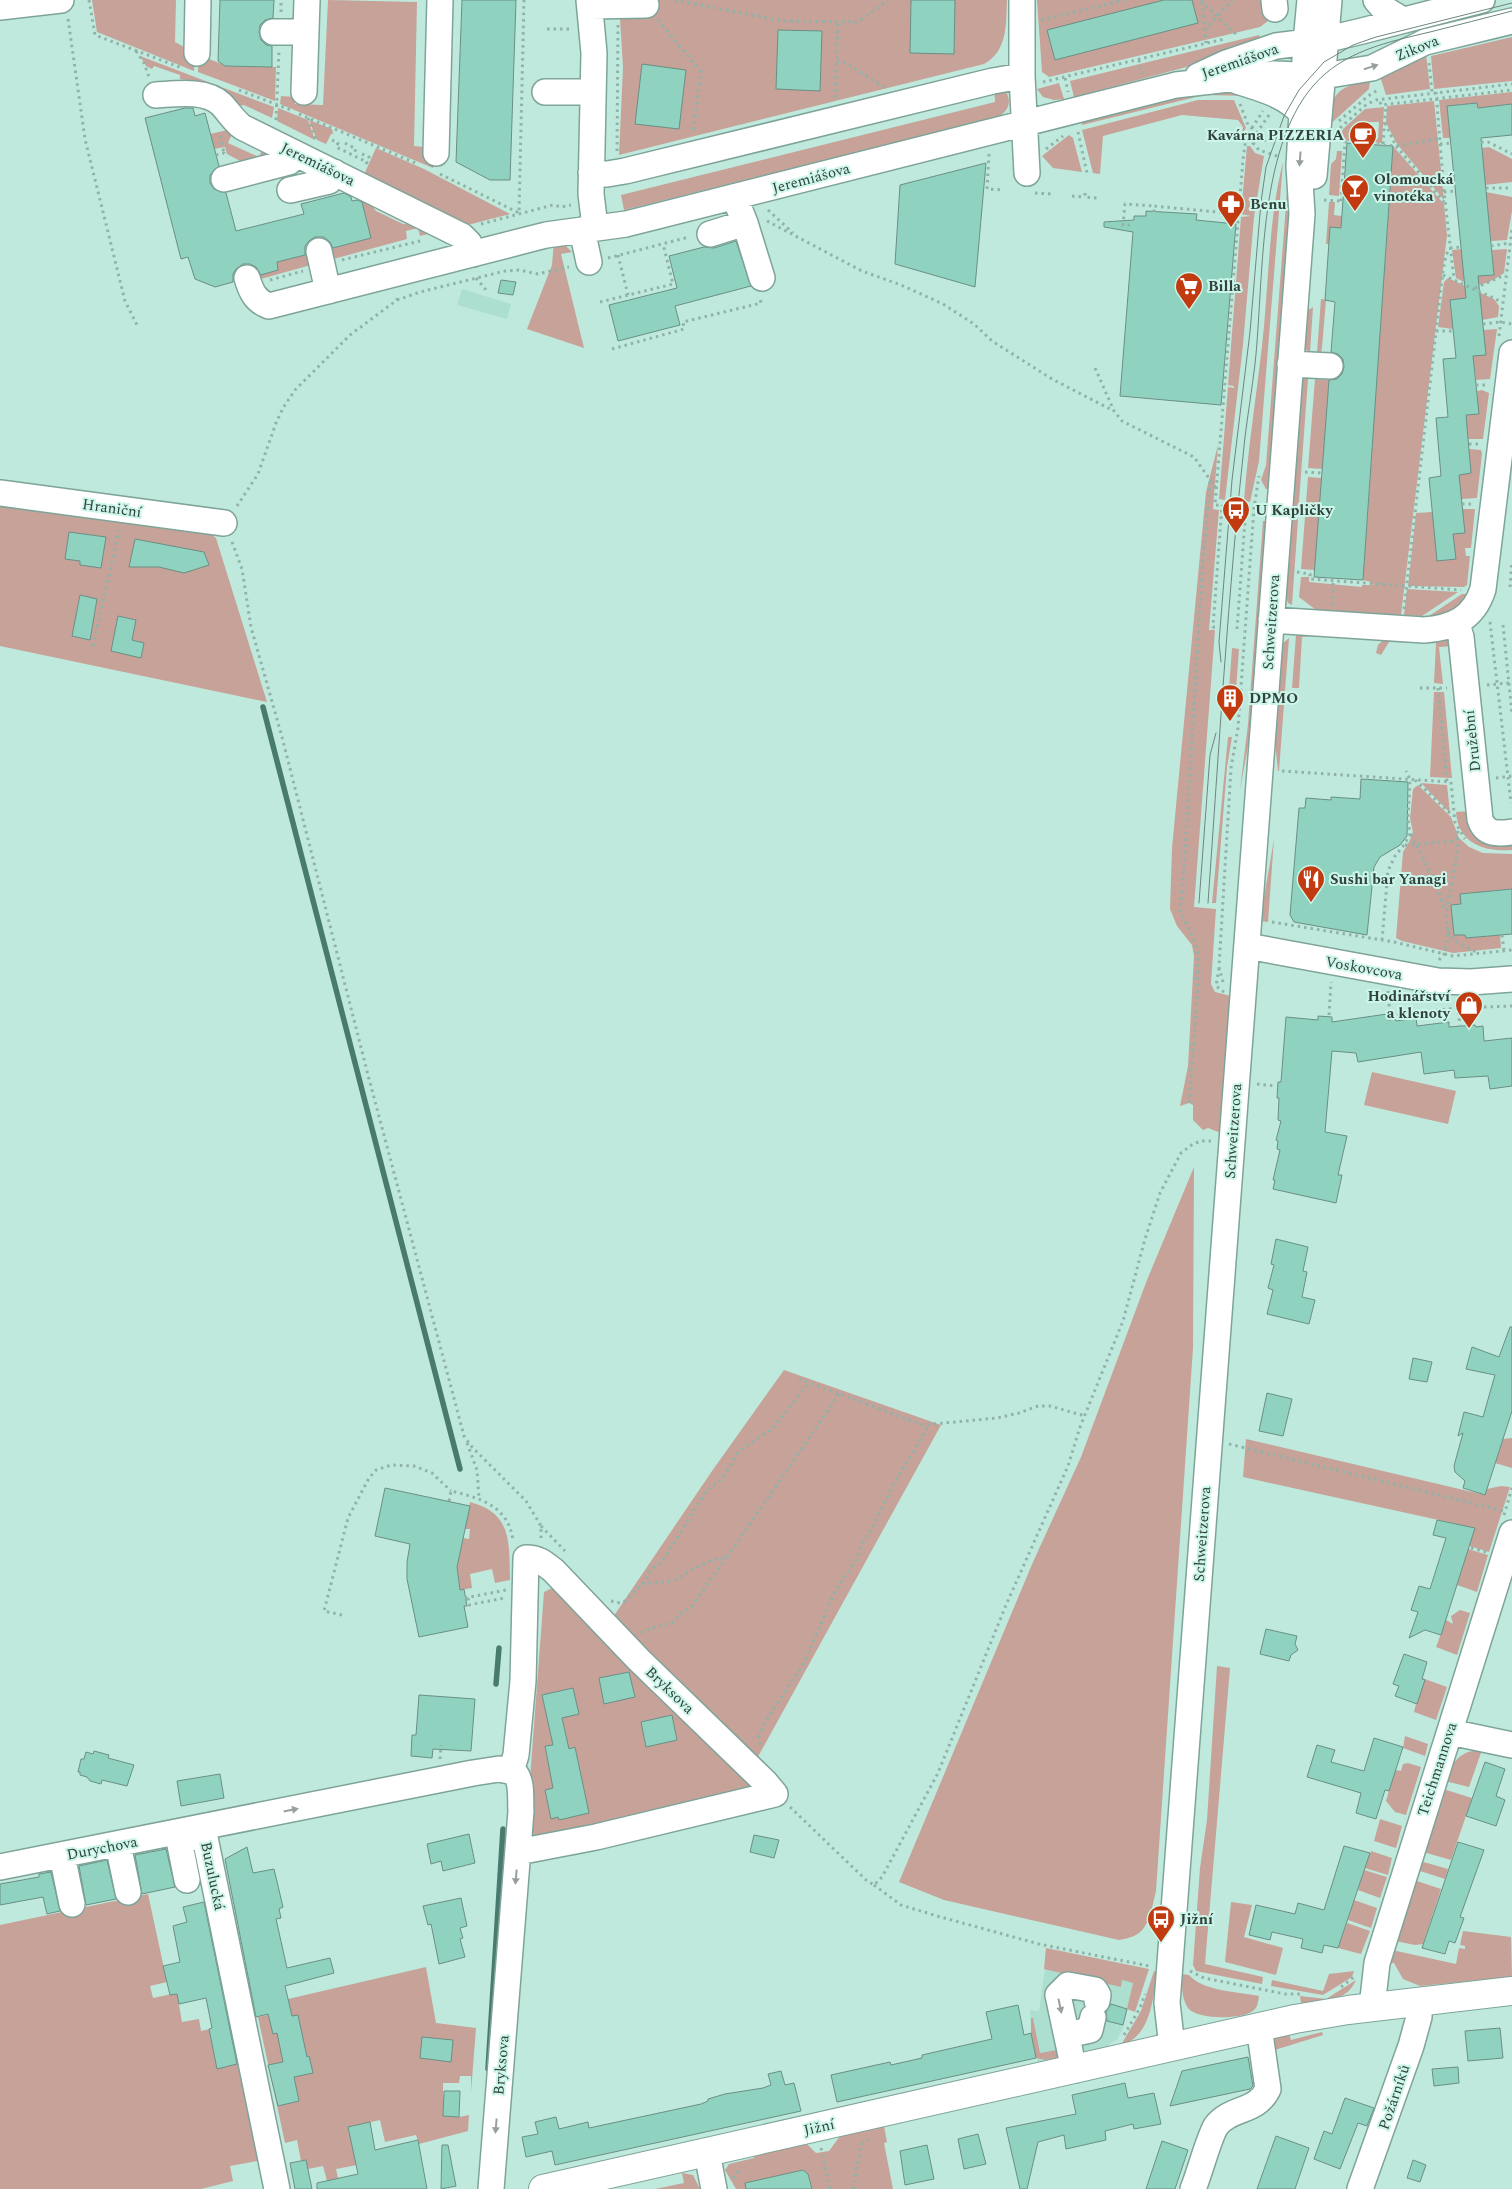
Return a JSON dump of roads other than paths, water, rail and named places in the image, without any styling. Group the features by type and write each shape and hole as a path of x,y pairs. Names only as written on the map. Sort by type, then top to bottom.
{"main road":[{"name":"Jižní","path":"543,2189 1259,2027 1328,2013 1512,1991"}],"street":[{"path":"192,62 198,0"},
{"path":"305,102 307,0"},
{"path":"432,164 440,0"},
{"name":"Schweitzerova","path":"1302,214 1316,170 1315,41 1310,0"},
{"name":"Schweitzerova","path":"1315,41 1329,0"},
{"path":"1376,0 1383,8 1403,20"},
{"name":"Zikova","path":"1315,41 1482,0"},
{"path":"580,264 592,208 594,53 589,3 646,6"},
{"path":"0,7 65,4"},
{"path":"1027,183 1026,122 1031,79 1028,11"},
{"name":"Zikova","path":"1314,75 1372,68 1425,42 1512,22"},
{"path":"276,39 306,32"},
{"name":"Jeremiášova","path":"254,280 254,296 269,306 393,274 474,266 546,235 626,224 735,198 1026,122 1176,86 1226,62 1256,52 1276,46 1315,41"},
{"name":"Jeremiášova","path":"1235,89 1274,74 1314,75"},
{"name":"Schweitzerova","path":"1172,2048 1168,2020 1169,1986 1302,214 1299,182 1302,114 1314,75"},
{"path":"591,173 607,174 625,171 993,81 1031,79"},
{"name":"Jeremiášova","path":"1176,86 1235,89 1279,97 1298,109 1302,114"},
{"path":"545,92 593,92"},
{"name":"Jeremiášova","path":"156,94 193,94 216,100 242,126 462,236 469,243 474,266"},
{"path":"224,179 289,162 294,152"},
{"path":"290,190 329,181 332,171"},
{"path":"735,198 754,221 762,278"},
{"path":"710,234 754,221"},
{"path":"322,260 328,291"},
{"path":"1271,620 1424,630 1447,628 1457,624 1472,611 1483,589 1504,481 1512,354"},
{"path":"1290,364 1330,366"},
{"name":"Hraniční","path":"0,493 224,523"},
{"name":"Družební","path":"1457,624 1461,637 1480,819 1485,828 1491,832 1512,832"},
{"name":"Voskovcova","path":"1247,946 1438,981 1471,982 1512,979"},
{"name":"Teichmannova","path":"1372,2007 1377,1963 1412,1823 1450,1732 1512,1533"},
{"name":"Bryksova","path":"491,2189 521,1811 515,1777 523,1681 526,1558 542,1560 623,1644 765,1782 775,1794 596,1837 518,1852"},
{"path":"1450,1732 1512,1745"},
{"name":"Buzulucká","path":"277,2189 203,1828 473,1773 498,1769 515,1777"},
{"path":"187,1880 180,1844 203,1828"},
{"name":"Durychova","path":"0,1867 203,1828"},
{"path":"118,1844 128,1892"},
{"path":"62,1855 72,1904"},
{"path":"1067,2035 1090,2030 1098,1995 1095,1990 1068,1985 1058,1995 1074,2070"},
{"name":"Požárníků","path":"1360,2189 1411,2046 1419,2017 1419,2002"},
{"path":"1193,2189 1215,2127 1224,2119 1259,2102 1268,2088 1259,2027"},
{"path":"707,2152 714,2189"}],"waterway":[{"path":"263,707 460,1469"},
{"path":"496,1684 499,1648"},
{"path":"488,2069 503,1829"}],"tram line":[{"path":"1221,662 1219,642 1232,480 1250,332 1261,202 1266,167 1284,116 1299,90 1324,62 1353,45 1376,37 1512,3"},
{"path":"1208,903 1224,670 1239,495 1255,364 1266,219 1272,181 1282,145 1295,113 1313,86 1338,64 1382,44 1512,11"},
{"path":"1199,903 1210,755 1216,733"}],"place":[{"name":"Kavárna PIZZERIA","path":"1363,159"},
{"name":"Olomoucká vinotéka","path":"1355,212"},
{"name":"Benu","path":"1231,228"},
{"name":"Billa","path":"1189,310"},
{"name":"U Kapličky","path":"1236,534"},
{"name":"DPMO","path":"1230,722"},
{"name":"Sushi bar Yanagi","path":"1311,903"},
{"name":"Hodinářství a klenoty","path":"1469,1029"},
{"name":"Jižní","path":"1161,1943"}]}
